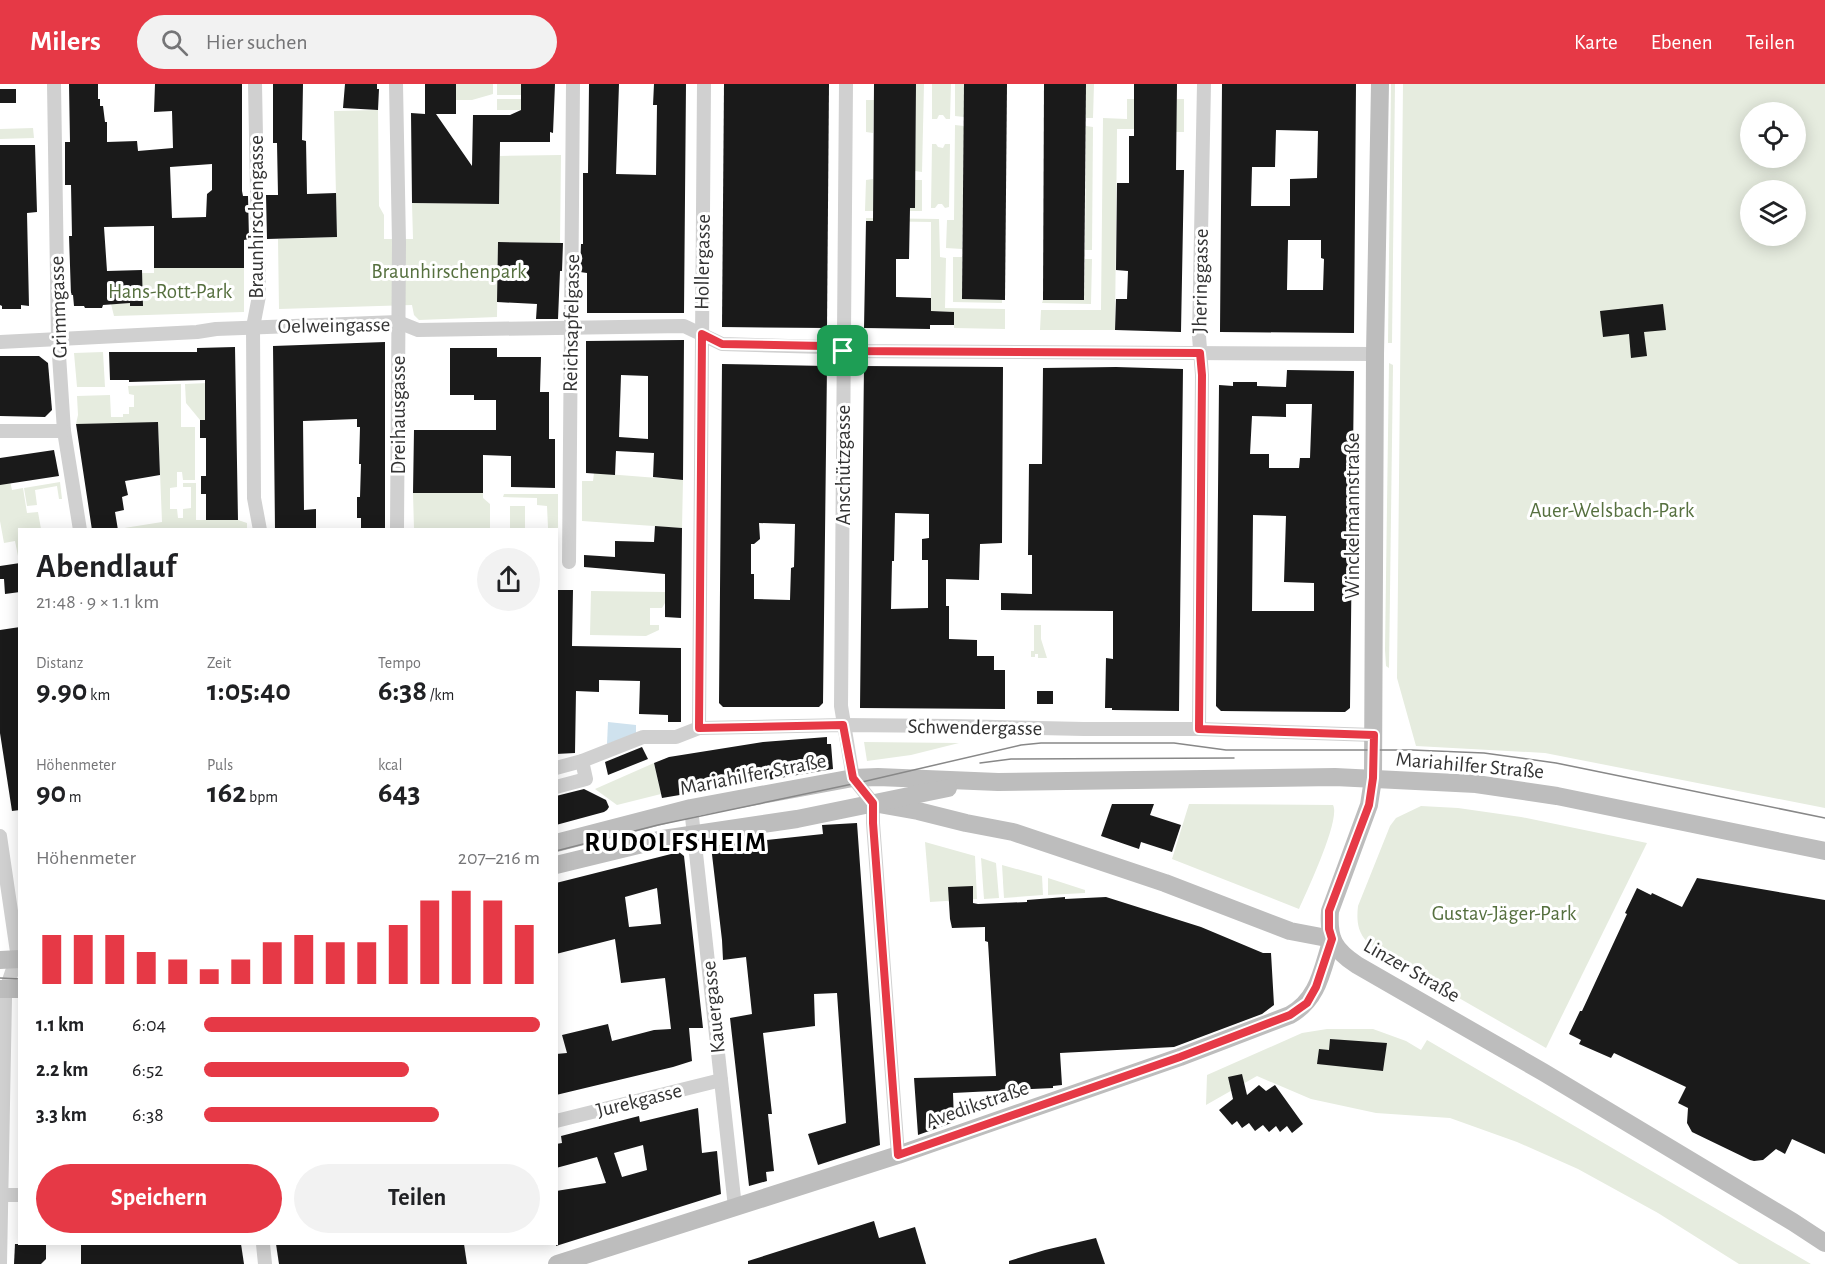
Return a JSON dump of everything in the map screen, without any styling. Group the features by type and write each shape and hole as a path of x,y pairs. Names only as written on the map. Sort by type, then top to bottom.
{"street":[{"name":"Grimmgasse","path":"54,84 58,340 64,431 80,528"},
{"name":"Braunhirschengasse","path":"255,84 259,296 252,327 254,498 260,528"},
{"name":"Dreihausgasse","path":"396,84 399,225 397,528"},
{"name":"Reichsapfelgasse","path":"569,562 573,84"},
{"name":"Hollergasse","path":"699,728 704,84"},
{"name":"Anschützgasse","path":"846,84 841,706 853,778 873,803"},
{"name":"Jheringgasse","path":"1199,729 1202,375 1199,336 1204,84"},
{"name":"Winckelmannstraße","path":"1332,939 1329,929 1329,911 1369,805 1373,778 1375,354 1380,84"},
{"name":"Oelweingasse","path":"0,342 198,333 216,328 398,322 418,330 684,326 722,344 824,346 843,351 1375,354"},
{"path":"0,430 64,431"},
{"name":"Schwendergasse","path":"558,767 582,761 643,737 676,737 699,728 843,725 1199,729 1374,735"},
{"path":"558,786 586,779 582,761"},
{"name":"Mariahilfer Straße","path":"558,842 691,808 853,778 998,782 1335,777 1476,784 1557,796 1825,850"},
{"name":"Mariahilfer Straße","path":"558,865 663,839 750,827 959,786 998,782"},
{"path":"873,803 898,1155"},
{"name":"Linzer Straße","path":"873,803 1013,832 1165,883 1290,931 1332,939 1339,951 1357,965 1543,1072 1825,1243"},
{"name":"Kauergasse","path":"691,808 735,1207"},
{"path":"0,836 16,938 8,989 0,1195 0,1264"},
{"name":"Avedikstraße","path":"556,1264 898,1155 1180,1057 1290,1015 1303,1007 1312,996 1332,939"},
{"name":"Jurekgasse","path":"558,1121 721,1080"},
{"path":"0,1195 18,1195"},
{"path":"263,1245 266,1264"}],"green space":[{"path":"456,84 493,84 493,94 472,100 456,100"},
{"path":"497,84 521,84 521,95 497,95"},
{"path":"916,84 924,84 922,172 915,171"},
{"path":"932,84 951,84 950,119 939,115 937,119 932,119"},
{"path":"955,84 964,84 964,117 955,116"},
{"path":"1086,84 1094,84 1093,118 1086,118"},
{"path":"1391,84 1395,84 1392,343 1388,343"},
{"name":"Auer-Welsbach-Park","path":"1403,84 1825,84 1825,808 1545,753 1416,746 1397,678"},
{"path":"497,99 521,99 521,110 497,110"},
{"path":"1127,99 1135,99 1135,129 1117,129 1115,330 1040,330 1041,310 1101,310 1103,118 1127,119"},
{"path":"1177,99 1184,99 1184,132 1176,132"},
{"path":"866,100 874,100 873,133 866,132"},
{"name":"Braunhirschenpark","path":"378,110 379,206 384,215 384,239 413,239 412,203 499,204 500,156 561,155 560,243 498,242 497,317 419,320 414,315 412,305 279,309 278,239 337,237 334,111"},
{"path":"955,125 964,126 962,249 946,248 947,220 954,220"},
{"path":"1086,126 1093,127 1092,250 1085,250"},
{"path":"33,128 34,138 0,139 0,129"},
{"path":"932,144 943,148 945,144 950,144 949,207 945,208 942,204 938,204 935,208 931,208"},
{"path":"873,179 873,208 915,208 915,180 922,180 922,211 865,211 866,180"},
{"path":"866,218 939,219 940,257 946,258 945,308 1005,309 1005,329 954,328 954,312 931,311 931,222 866,221"},
{"path":"953,257 962,257 962,299 1002,300 1002,303 953,302"},
{"path":"1085,259 1092,259 1091,304 1042,303 1043,300 1084,300"},
{"name":"Hans-Rott-Park","path":"154,268 244,268 244,312 114,316 111,304 130,303 131,306 143,306 142,273 154,273"},
{"path":"103,352 105,387 77,387 74,353"},
{"path":"1389,363 1393,365 1389,668 1386,666 1385,650"},
{"path":"208,383 205,420 200,420 186,403 185,384"},
{"path":"181,384 181,427 195,427 195,480 183,480 182,472 177,472 177,487 170,488 170,509 177,509 178,518 183,518 183,509 191,508 191,487 183,487 183,483 196,483 196,520 238,520 247,523 247,528 124,528 162,522 158,423 76,424 77,396 110,395 111,417 123,417 123,414 129,414 129,407 134,407 134,395 129,394 128,386"},
{"path":"594,473 683,480 682,528 582,521 582,481 593,481"},
{"path":"10,481 12,490 23,488 27,513 38,512 41,528 18,528 18,556 15,541 4,543 0,521 0,483"},
{"path":"60,482 62,499 59,499 57,486 35,490 37,505 27,506 24,488"},
{"path":"413,493 483,493 483,498 490,504 490,528 414,528"},
{"path":"504,494 558,494 558,528 548,528 547,506 537,505 537,498 503,497"},
{"path":"510,506 525,506 525,528 510,528"},
{"path":"591,591 665,592 665,603 662,608 650,608 650,625 659,625 659,630 646,636 590,635"},
{"path":"1034,625 1041,625 1041,639 1047,658 1038,658 1038,654 1031,657 1031,651 1034,651"},
{"path":"864,742 959,743 911,755 867,761"},
{"path":"654,763 661,794 617,805 595,789"},
{"path":"1189,804 1333,805 1334,813 1328,839 1299,909 1172,859"},
{"name":"Gustav-Jäger-Park","path":"1421,806 1458,808 1521,817 1647,843 1546,1048 1384,955 1362,935 1358,923 1358,906 1390,826 1396,818"},
{"path":"925,842 975,856 977,899 930,902"},
{"path":"981,858 996,863 999,898 984,899"},
{"path":"1002,865 1042,876 1043,895 1004,898"},
{"path":"1048,878 1085,890 1085,893 1048,895"},
{"path":"1327,1029 1373,1029 1406,1041 1421,1050 1427,1040 1811,1264 1739,1264 1658,1213 1578,1169 1517,1142 1450,1118 1376,1113 1311,1099 1257,1076 1206,1105 1207,1075 1302,1033"}],"water":[{"path":"608,722 636,725 636,734 607,744"}],"building":[{"path":"69,84 98,84 98,99 100,99 100,106 103,106 105,122 107,122 107,142 137,141 138,151 173,148 172,111 154,112 155,84 242,84 242,191 243,196 248,196 249,239 244,240 244,268 154,268 154,226 104,227 107,271 142,270 143,306 130,306 130,303 103,305 102,308 74,306 73,295 71,295 69,236 72,236 71,185 65,185 65,142 70,142","holes":["212,164 212,190 207,194 206,217 172,218 170,167"]},
{"path":"273,84 303,84 302,140 306,141 307,194 336,193 337,237 267,239 266,195 278,195 277,143 273,143"},
{"path":"345,84 377,84 377,89 379,89 378,110 343,108"},
{"path":"425,84 456,84 456,114 436,114 472,166 473,115 510,115 521,110 521,84 555,84 553,133 550,132 550,142 500,142 499,204 412,203 411,113 425,114"},
{"path":"589,84 619,84 616,174 656,175 657,105 653,105 654,84 686,84 684,313 587,313 587,273 580,272 581,244 583,244 583,173 588,173"},
{"path":"724,84 829,84 827,328 722,327"},
{"path":"874,84 916,84 915,208 910,208 909,259 896,259 896,297 931,298 931,311 954,312 954,325 930,325 930,329 864,328 866,221 873,221"},
{"path":"964,84 1007,84 1005,300 962,299"},
{"path":"1044,84 1086,84 1084,300 1043,300"},
{"path":"1134,84 1177,84 1176,170 1184,170 1181,332 1115,330 1116,299 1127,299 1128,271 1116,270 1117,183 1129,183 1129,136 1134,136"},
{"path":"1222,84 1356,84 1354,333 1220,332","holes":["1276,130 1318,131 1317,178 1290,179 1290,206 1251,206 1252,167 1275,167","1288,240 1321,240 1321,258 1324,259 1323,290 1287,290"]},
{"path":"0,89 16,89 16,103 0,103"},
{"path":"0,145 35,145 37,212 27,213 29,306 21,305 21,309 2,309 0,305"},
{"path":"498,242 563,243 558,319 536,319 537,304 497,302"},
{"path":"1663,304 1666,330 1644,332 1647,356 1631,358 1629,334 1603,337 1600,311"},
{"path":"684,340 683,480 653,477 654,453 616,451 615,475 586,473 586,341","holes":["621,375 648,376 648,439 619,437"]},
{"path":"385,342 385,528 361,528 361,518 357,518 361,464 359,464 360,427 357,427 357,419 303,421 304,510 316,509 316,528 275,528 273,346"},
{"path":"235,347 238,520 206,520 206,494 201,494 201,476 206,476 206,438 200,438 200,420 205,420 205,380 129,382 129,380 110,380 109,352 197,352 197,348"},
{"path":"450,348 497,348 497,357 541,357 540,392 549,392 549,439 555,439 555,488 511,487 511,456 483,455 483,493 413,493 414,430 496,430 496,400 474,400 474,395 450,395"},
{"path":"0,356 39,356 48,363 52,410 45,417 0,416"},
{"path":"722,364 827,366 823,703 819,707 723,707 719,703","holes":["759,523 795,524 794,567 791,568 790,600 754,599 751,544 760,539"]},
{"path":"864,366 1003,367 1002,543 980,544 979,580 946,579 946,606 949,606 949,639 977,640 977,656 994,656 994,670 1005,670 1005,709 860,708","holes":["895,513 929,514 929,538 922,539 922,560 928,560 928,608 891,609"]},
{"path":"1043,368 1183,369 1179,711 1105,708 1106,658 1113,659 1113,611 1001,610 1001,593 1032,594 1032,555 1028,555 1029,464 1042,464"},
{"path":"1287,370 1354,371 1350,708 1345,712 1221,711 1216,706 1219,385 1233,386 1233,382 1257,382 1257,386 1286,387","holes":["1286,404 1312,404 1310,458 1300,458 1299,468 1269,468 1269,454 1250,454 1252,416 1286,417","1253,515 1286,516 1284,582 1314,583 1314,611 1252,611"]},
{"path":"158,422 160,475 125,481 128,495 122,497 124,510 115,512 118,528 92,528 76,424"},
{"path":"54,450 59,476 0,485 0,458"},
{"path":"655,526 682,528 681,618 665,617 665,574 584,567 584,555 615,557 615,541 654,542"},
{"path":"18,563 18,592 5,594 4,579 0,579 0,566"},
{"path":"558,590 573,590 572,646 681,648 681,722 668,722 668,715 639,714 640,681 599,680 599,692 576,691 575,753 558,754"},
{"path":"18,627 18,810 12,811 0,733 0,630"},
{"path":"1037,691 1053,691 1053,704 1037,704"},
{"path":"827,737 827,744 831,744 833,769 662,798 654,763 669,757 763,742"},
{"path":"642,747 648,759 608,775 605,762"},
{"path":"584,789 606,800 609,807 604,812 558,824 558,796"},
{"path":"1112,804 1154,804 1150,815 1181,825 1172,852 1141,842 1139,849 1101,836"},
{"path":"857,823 880,1145 818,1165 808,1134 846,1123 837,993 814,994 815,1026 763,1033 772,1114 768,1114 774,1171 766,1172 767,1181 749,1186 730,1018 752,1014 746,957 723,960 711,846 823,834 822,825"},
{"path":"679,852 684,856 703,1028 689,1028 692,1061 558,1095 558,1054 567,1053 562,1035 608,1024 612,1041 654,1030 671,1029 665,978 621,983 615,939 558,953 558,882","holes":["657,888 661,924 629,927 625,897"]},
{"path":"1697,878 1825,900 1825,1154 1792,1139 1785,1154 1776,1149 1763,1160 1750,1160 1692,1132 1687,1123 1688,1108 1678,1103 1686,1087 1614,1053 1611,1058 1579,1044 1581,1040 1569,1034 1582,1011 1637,888 1682,907"},
{"path":"973,886 973,903 978,904 1027,902 1027,900 1065,897 1065,899 1106,897 1201,927 1263,953 1271,953 1274,1005 1262,1014 1174,1047 1060,1053 1062,1085 1053,1086 1053,1088 953,1093 954,1122 918,1135 914,1078 996,1076 988,942 985,941 985,927 952,928 950,919 948,887"},
{"path":"1330,1039 1387,1043 1383,1071 1317,1064 1319,1049 1329,1050"},
{"path":"1242,1074 1247,1095 1259,1085 1266,1091 1275,1085 1303,1124 1292,1133 1287,1126 1280,1132 1276,1126 1269,1132 1263,1125 1255,1131 1249,1123 1242,1128 1237,1121 1232,1125 1219,1110 1233,1099 1228,1077"},
{"path":"698,1108 702,1153 717,1151 721,1194 556,1246 558,1245 558,1191 606,1183 597,1157 558,1167 558,1144 562,1143 561,1136 639,1116 640,1122","holes":["643,1145 647,1170 622,1177 614,1153"]},
{"path":"874,1221 879,1238 915,1227 926,1264 748,1264 748,1261"},
{"path":"1096,1238 1105,1264 1009,1264 1009,1261 1045,1250"},
{"path":"15,1244 46,1245 46,1259 41,1264 14,1264"},
{"path":"81,1245 241,1245 244,1264 81,1264"},
{"path":"276,1245 464,1245 467,1264 279,1264"}],"tram line":[{"path":"558,850 658,825 862,782 1021,745 1041,743 1174,743 1226,750 1412,750 1484,753 1556,763 1825,818"},
{"path":"980,763 1011,759 1234,758"},
{"path":"0,978 18,979"}],"district":[{"name":"RUDOLFSHEIM","path":"676,842"}],"route":[{"path":"702,334 722,344 824,346 843,351 1200,353 1202,375 1199,729 1374,735 1373,778 1369,805 1329,911 1329,929 1332,939 1316,987 1303,1007 1290,1015 1180,1057 898,1155 873,803 853,778 843,725 699,728 702,334"}]}
